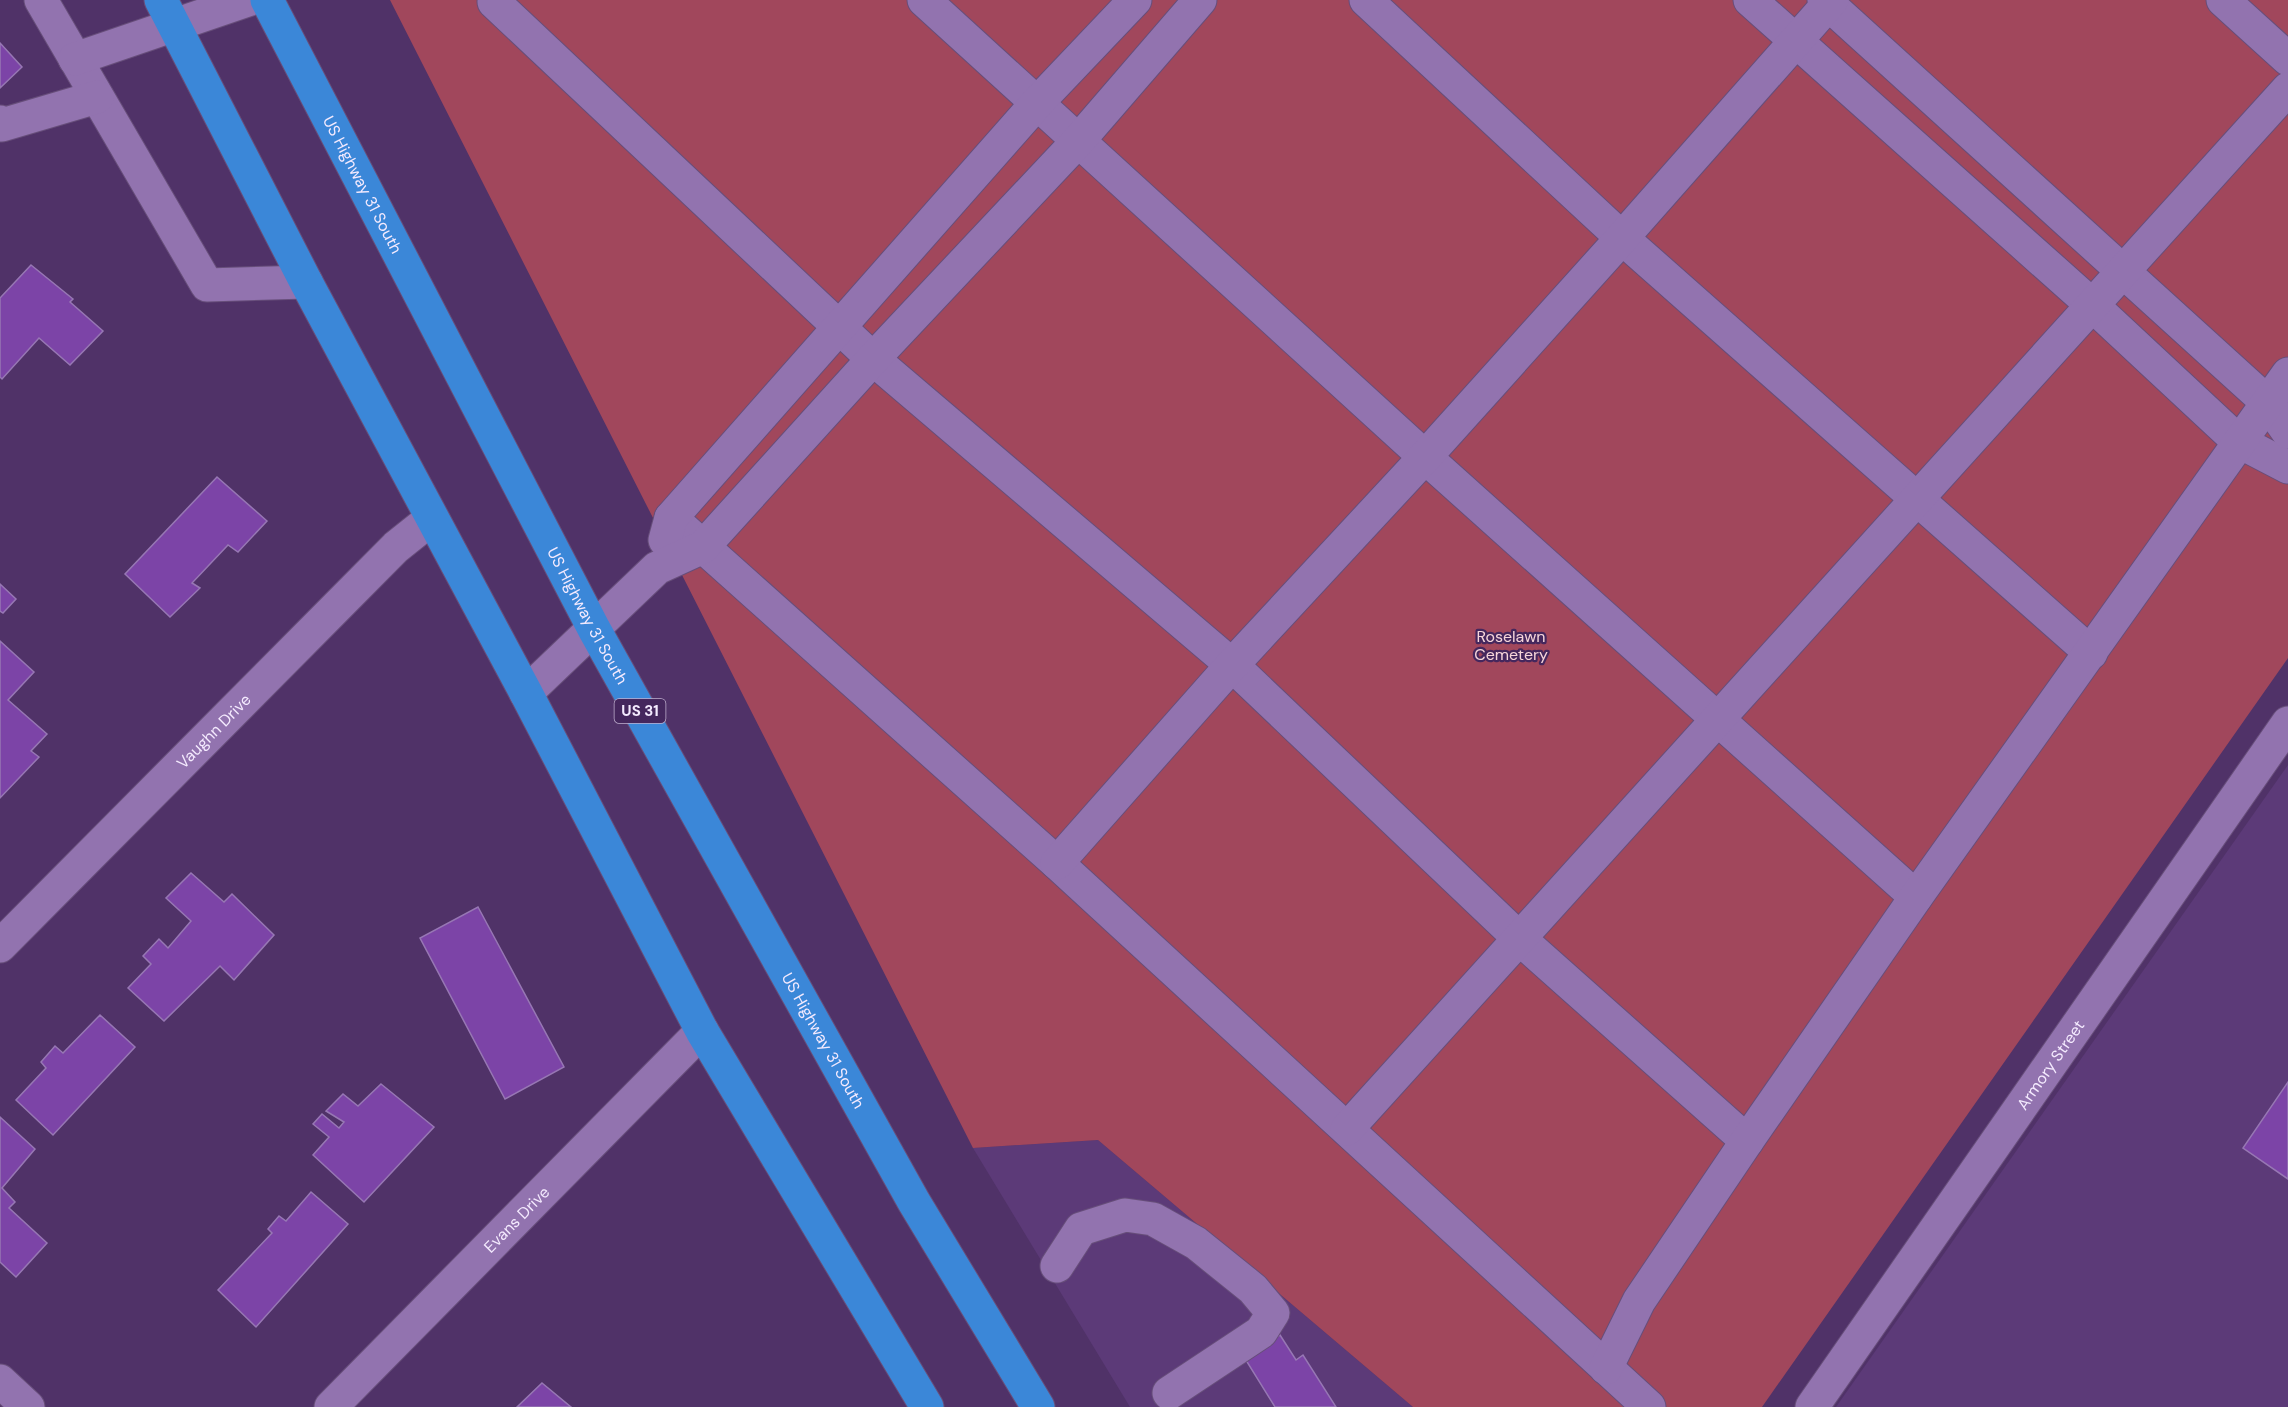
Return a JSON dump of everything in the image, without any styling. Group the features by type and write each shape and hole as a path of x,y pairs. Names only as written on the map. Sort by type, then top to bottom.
{"main road":[{"name":"US Highway 31 South","path":"267,0 594,629 914,1202 1038,1407"},
{"path":"167,12 306,282 526,693 702,1031 927,1407"}],"street":[{"path":"41,0 207,285 306,282"},
{"path":"75,59 167,12 248,0"},
{"path":"924,0 1425,457 1916,897"},
{"path":"657,568 671,518 1037,103 1135,0"},
{"path":"526,693 657,568 703,547 873,359 1079,140 1200,0"},
{"path":"1366,0 1622,238 2091,653"},
{"path":"1750,0 2092,305 2238,441 2288,467"},
{"path":"2223,0 2288,59"},
{"path":"494,1 873,359 1232,665 1520,939 1747,1141"},
{"path":"1057,863 1232,665 1425,457 1622,238 1828,1 2267,402 2288,432"},
{"path":"1347,1129 2288,89"},
{"path":"0,122 2,124 97,97"},
{"path":"1606,1368 1639,1301 1747,1141 1916,897 2091,653 2238,441 2288,374"},
{"path":"671,518 1057,863 1649,1407"},
{"name":"Vaughn Drive","path":"0,946 396,547 431,519"},
{"name":"Armory Street","path":"1812,1407 2288,723"},
{"name":"Evans Drive","path":"331,1407 702,1031"},
{"path":"1057,1266 1081,1229 1125,1215 1154,1219 1185,1236 1253,1289 1273,1314 1261,1332 1169,1393"},
{"path":"0,1381 28,1407"}],"shaded area":[{"path":"2288,765 2288,1407 1836,1407"},
{"path":"1098,1140 1413,1407 1130,1407 973,1148"}],"green space":[{"name":"Roselawn Cemetery","path":"390,0 2288,0 2288,658 1762,1407 1413,1407 1098,1140 973,1148"}],"building":[{"path":"0,43 22,67 0,88"},
{"path":"31,265 73,299 70,302 103,331 70,365 39,338 2,379 0,377 0,298"},
{"path":"217,477 267,521 238,552 228,545 192,583 200,588 170,617 125,574"},
{"path":"0,584 16,599 3,613 0,611"},
{"path":"0,641 34,672 8,700 47,734 31,751 39,757 0,798"},
{"path":"191,873 224,902 232,894 274,935 234,980 220,966 164,1021 128,988 151,964 143,956 159,939 168,948 191,921 166,898"},
{"path":"478,907 564,1067 505,1099 420,938"},
{"path":"100,1015 135,1047 53,1135 16,1100 46,1068 41,1062 55,1046 63,1053"},
{"path":"2288,1082 2288,1179 2243,1148"},
{"path":"381,1084 434,1127 364,1202 313,1155 329,1137 313,1124 322,1114 339,1128 344,1122 326,1111 343,1094 358,1106"},
{"path":"0,1117 35,1149 2,1188 15,1202 9,1208 47,1243 16,1277 0,1262"},
{"path":"311,1192 348,1224 256,1327 218,1290 272,1233 268,1229 279,1216 286,1221"},
{"path":"1280,1335 1296,1360 1303,1355 1336,1407 1275,1407 1244,1357"},
{"path":"542,1383 571,1407 517,1407"}]}
